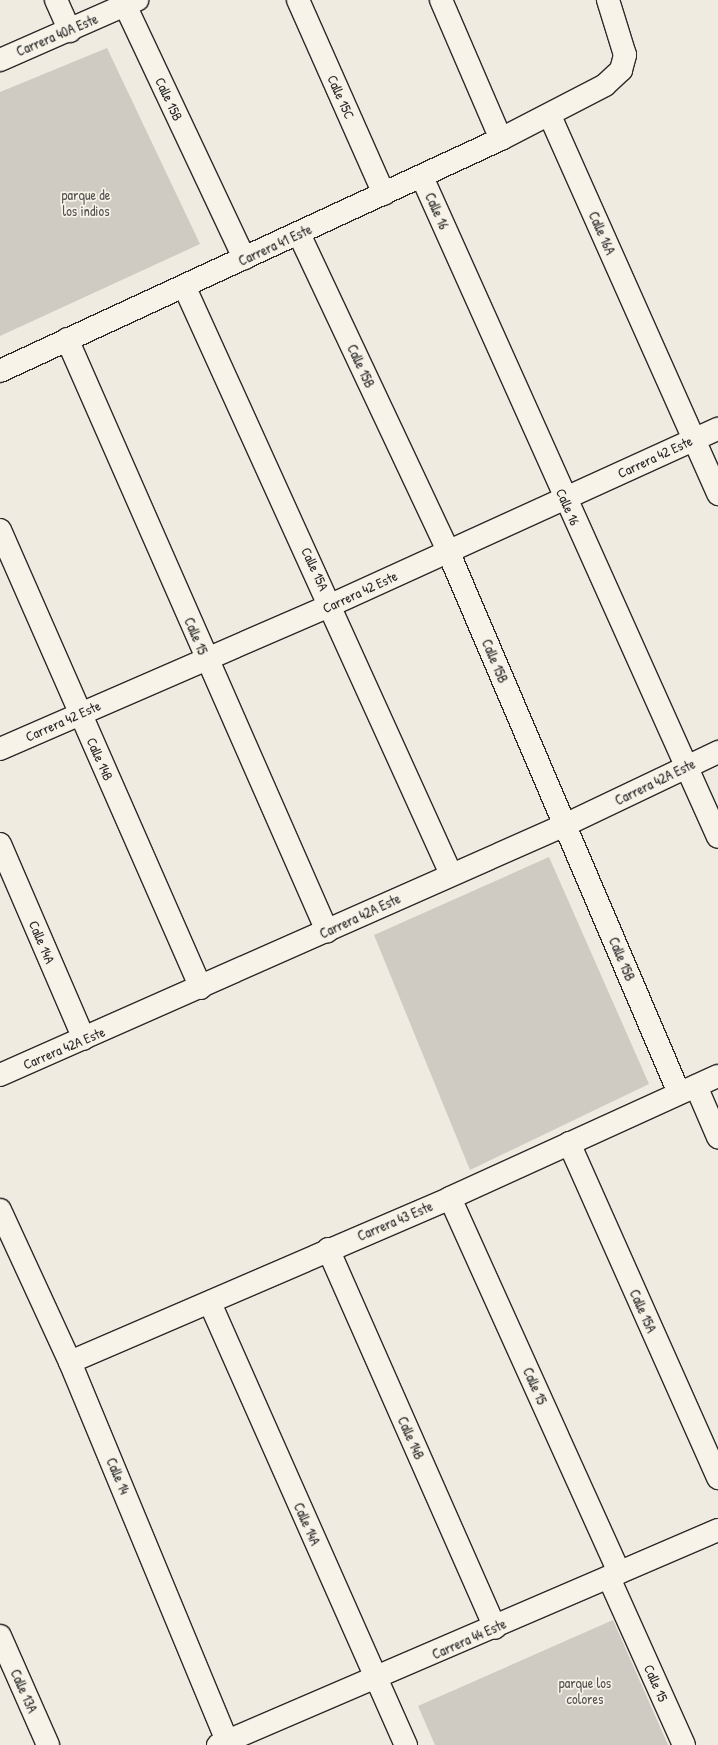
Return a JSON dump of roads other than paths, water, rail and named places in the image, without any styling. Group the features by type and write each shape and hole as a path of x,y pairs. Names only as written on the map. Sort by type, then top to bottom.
{"street":[{"path":"56,0 70,31"},
{"name":"Calle 15C","path":"298,0 384,194"},
{"path":"441,0 501,140"},
{"path":"550,116 605,85 620,70 625,54 608,0"},
{"name":"Carrera 40A Este","path":"0,60 70,31 131,3"},
{"name":"Calle 15B","path":"131,3 244,258"},
{"name":"Carrera 41 Este","path":"0,371 67,339 185,288 244,258 422,177 550,116"},
{"name":"Calle 16A","path":"550,116 718,494"},
{"name":"Calle 16","path":"422,177 685,768 718,837"},
{"name":"Calle 15B","path":"299,234 448,551 565,825 687,1090 718,1137"},
{"name":"Calle 15A","path":"185,288 331,605 451,874"},
{"name":"Calle 15","path":"67,339 206,661 327,931"},
{"name":"Carrera 42 Este","path":"0,749 206,661 448,551 565,500 693,438 718,428"},
{"name":"Calle 14B","path":"0,530 79,714 201,988"},
{"name":"Carrera 42A Este","path":"0,1075 201,988 451,874 565,825 718,752"},
{"name":"Calle 14A","path":"0,844 84,1039"},
{"name":"Carrera 43 Este","path":"70,1362 210,1303 328,1249 450,1198 718,1076"},
{"name":"Calle 15A","path":"569,1143 718,1478"},
{"name":"Calle 15","path":"450,1198 614,1576 684,1745"},
{"name":"Calle 14","path":"0,1210 70,1362 225,1744"},
{"name":"Calle 14B","path":"328,1249 495,1628"},
{"name":"Calle 14A","path":"210,1303 406,1745"},
{"name":"Carrera 44 Este","path":"225,1744 376,1680 718,1530"},
{"name":"Calle 13A","path":"0,1636 48,1745"}],"park label":[{"name":"parque de los indios","path":"86,204"},
{"name":"parque los colores","path":"585,1692"}]}
